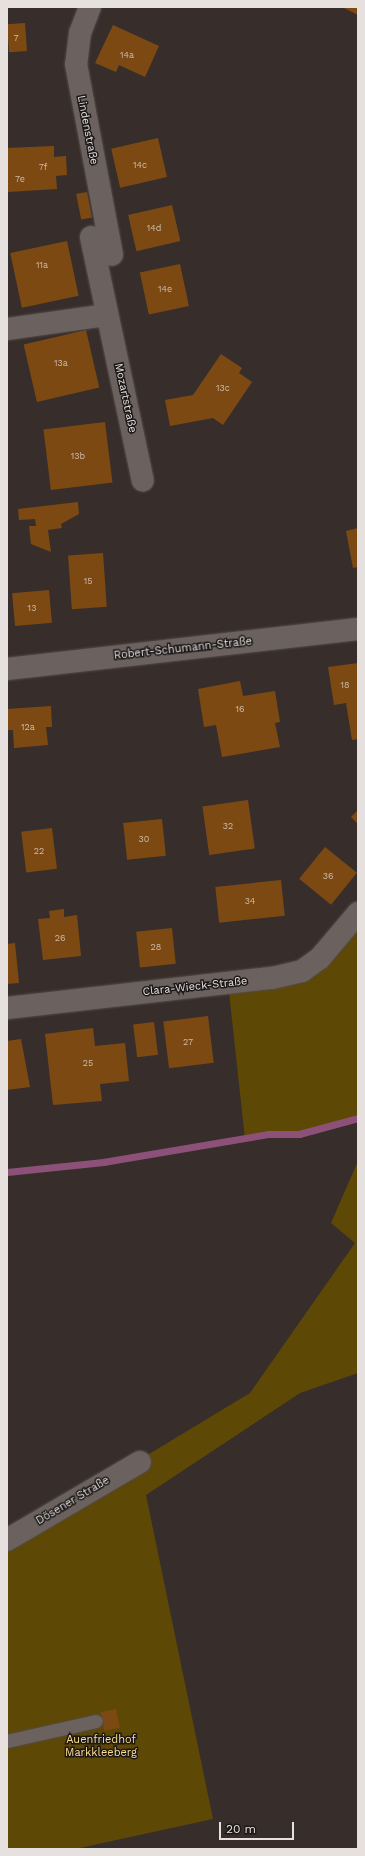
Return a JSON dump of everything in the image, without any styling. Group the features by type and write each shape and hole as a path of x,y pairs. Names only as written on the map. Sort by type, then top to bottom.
{"street":[{"name":"Lindenstraße","path":"90,7 80,33 76,64 112,255"},
{"name":"Mozartstraße","path":"91,237 143,481"},
{"path":"7,329 107,315"},
{"name":"Robert-Schumann-Straße","path":"7,669 358,628"},
{"name":"Clara-Wieck-Straße","path":"7,1008 272,978 302,971 320,958 358,913"},
{"name":"Dösener Straße","path":"7,1540 140,1462"}],"lane":[{"path":"7,1741 96,1721"}],"green space":[{"path":"358,913 358,1118 325,1130 245,1139 228,983 302,971"},
{"name":"Auenfriedhof Markkleeberg","path":"358,1161 358,1373 300,1393 146,1495 213,1819 75,1849 7,1849 7,1540 250,1393 355,1243 331,1223"}],"building":[{"path":"342,7 358,7 358,15"},
{"path":"25,23 27,51 9,52 7,24"},
{"path":"113,25 159,46 145,77 119,65 116,72 95,63"},
{"path":"158,138 167,177 120,188 111,149"},
{"path":"54,146 54,157 66,156 67,175 56,176 57,189 8,192 7,148"},
{"path":"87,192 92,218 81,220 76,194"},
{"path":"172,205 180,241 136,251 128,215"},
{"path":"67,241 79,296 22,308 10,253"},
{"path":"180,264 189,306 149,315 140,273"},
{"path":"86,330 99,387 37,402 24,344"},
{"path":"221,354 242,368 239,373 252,382 223,425 213,418 170,426 165,400 193,395"},
{"path":"105,422 112,483 51,490 43,430"},
{"path":"78,502 79,514 61,524 62,528 48,530 51,552 31,544 29,526 36,526 35,519 19,520 18,509"},
{"path":"358,528 358,567 353,568 346,531"},
{"path":"103,553 107,607 72,609 68,555"},
{"path":"49,590 52,623 15,626 12,593"},
{"path":"358,663 358,739 352,740 346,703 334,705 328,667"},
{"path":"240,681 243,696 275,691 280,722 275,723 280,747 222,757 216,725 204,727 198,689"},
{"path":"51,706 52,727 46,727 48,745 14,748 13,730 7,730 7,709"},
{"path":"248,800 255,849 209,855 202,806"},
{"path":"358,810 358,824 351,817"},
{"path":"162,819 166,856 127,860 123,823"},
{"path":"52,828 57,869 26,872 21,832"},
{"path":"325,847 357,873 331,905 299,879"},
{"path":"281,880 285,916 219,923 215,887"},
{"path":"64,909 64,917 77,915 81,956 43,960 38,919 50,918 49,911"},
{"path":"172,928 176,964 140,968 136,932"},
{"path":"15,943 19,983 7,984 7,944"},
{"path":"208,1016 214,1063 169,1068 163,1021"},
{"path":"154,1022 158,1055 137,1057 133,1025"},
{"path":"93,1028 95,1046 125,1043 129,1081 100,1084 102,1101 53,1105 45,1034"},
{"path":"21,1039 30,1087 7,1090 7,1041"},
{"path":"116,1709 120,1728 104,1731 100,1712"}],"waterway":[{"path":"7,1172 103,1162 268,1134 299,1134 358,1118"}]}
